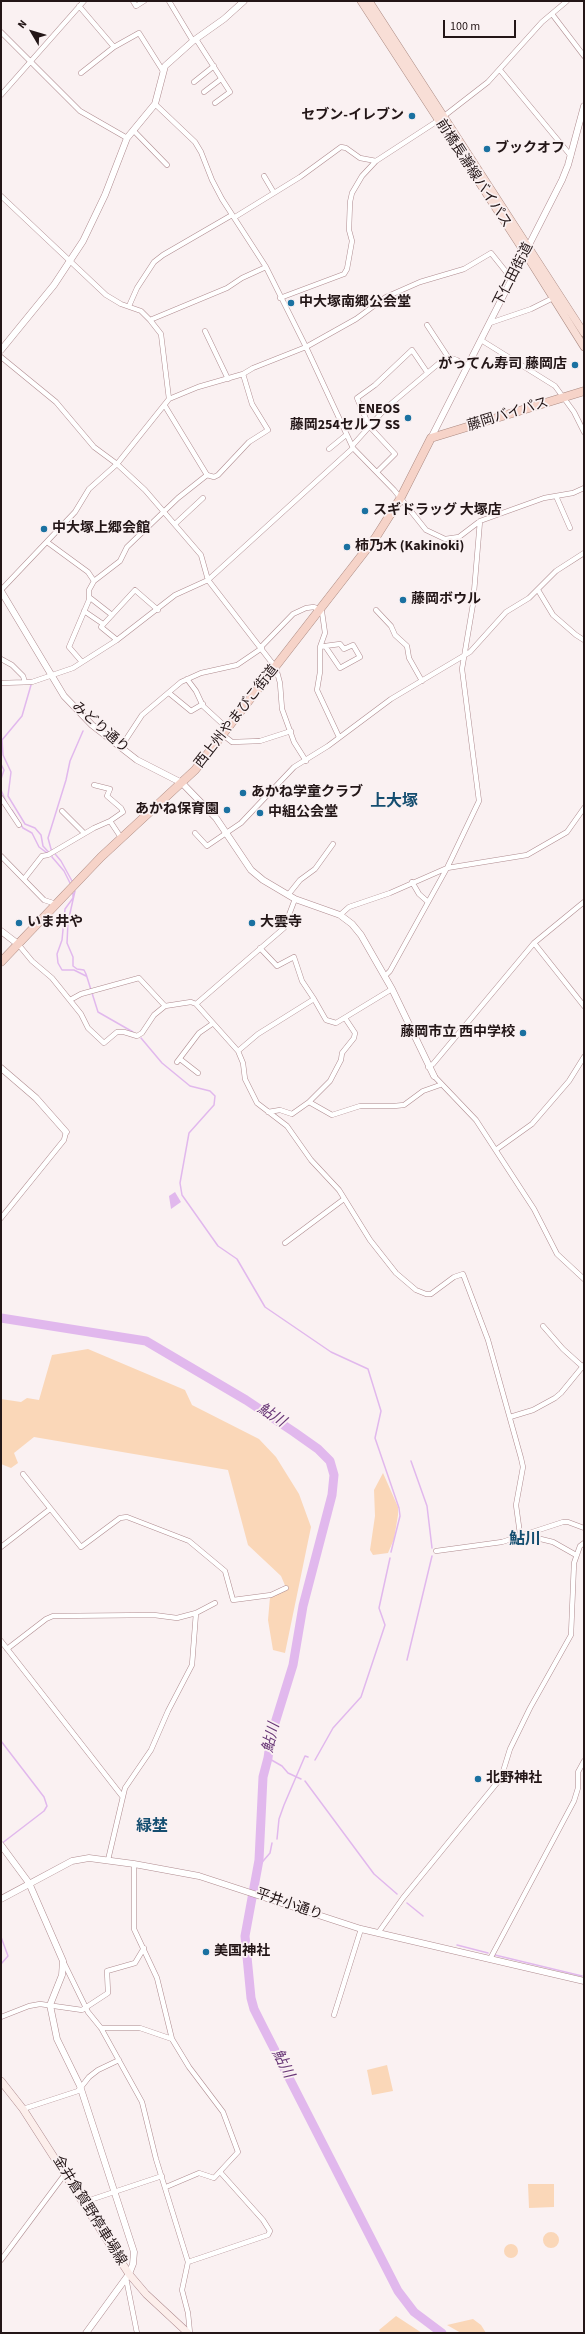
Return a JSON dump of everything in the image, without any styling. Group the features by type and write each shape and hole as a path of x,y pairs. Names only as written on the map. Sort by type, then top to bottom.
{"highway":[{"name":"藤岡バイパス","path":"431,438 584,391"},
{"name":"西上州やまびこ街道","path":"1,962 56,904 182,783 225,732 376,537 400,498 431,438"}],"main road":[{"name":"前橋長瀞線バイパス","path":"361,1 528,246 584,333"},
{"name":"前橋長瀞線バイパス","path":"369,1 584,347"},
{"name":"金井倉賀野停車場線","path":"1,2081 23,2109 84,2202 127,2276 189,2333"}],"street":[{"path":"1,95 31,63 84,1"},
{"path":"133,1 136,6 144,1"},
{"path":"169,1 230,92 215,102"},
{"path":"1,350 54,285 86,235 105,195 127,138 155,104 163,71 169,61 244,1"},
{"path":"280,298 344,274 347,269 352,241 348,217 352,193 362,176 376,161 441,118 500,70 542,22 567,1"},
{"path":"79,6 114,47"},
{"path":"552,14 584,56"},
{"path":"1,32 80,111 127,138"},
{"path":"81,74 114,47 139,33 163,71"},
{"path":"194,82 214,66"},
{"path":"500,70 571,156"},
{"path":"204,92 221,79"},
{"path":"155,104 195,142 212,180 266,268 306,347 352,447 377,472 426,530 436,536 449,539 459,537 480,521 544,498 573,493 584,488"},
{"name":"下仁田街道","path":"431,438 562,180 571,156 584,106"},
{"path":"134,131 167,166"},
{"path":"129,306 137,288 154,262 274,193 341,147 346,148 360,158 376,161"},
{"path":"264,176 274,193"},
{"path":"1,196 106,295 141,311 150,320 161,334 169,399"},
{"path":"1,591 74,512 89,489 117,464 165,406 169,399 183,392 243,374 253,368 306,347 356,319 386,298 420,282 464,269 491,253 511,278"},
{"path":"150,320 227,288 242,278 266,268"},
{"path":"490,323 553,298"},
{"path":"427,325 448,357 467,367"},
{"path":"205,331 228,379"},
{"path":"481,340 555,386 564,397 584,432"},
{"path":"377,472 395,454 369,426 357,398 375,385 412,350 427,372"},
{"path":"1,357 56,402 94,447 117,464 165,512 201,555 208,580 276,668 280,683 282,709 294,742 306,762"},
{"path":"1,683 32,682 68,671 117,640 158,610 175,595 208,580 352,447 386,408 427,372 448,357"},
{"path":"82,662 69,647 89,597 89,590 94,581 120,561 127,547 178,498 207,476 214,477 218,475 249,442 268,430 252,404 243,374"},
{"path":"165,406 207,476"},
{"path":"329,449 346,435"},
{"path":"556,496 570,528"},
{"path":"175,524 203,498"},
{"path":"384,976 390,970 447,868 479,801 462,669 473,604 480,521"},
{"path":"46,542 88,572 94,581"},
{"path":"195,833 207,846 241,823 285,774 306,762 391,699 470,652 506,612 538,590 556,571 584,553"},
{"path":"117,640 101,627 135,590 158,610"},
{"path":"538,590 553,615 584,640"},
{"name":"みどり通り","path":"1,591 68,701 92,725 121,747 157,772 182,783"},
{"path":"89,597 112,615"},
{"path":"121,747 142,715 187,679 237,664 262,648 293,614 306,608 314,607 322,612 325,633 320,647 320,672 316,690 339,737"},
{"path":"376,610 391,626 395,636 407,646 409,658 422,681"},
{"path":"84,611 103,624"},
{"path":"320,647 325,646 340,644 344,649 353,645 360,657 340,668 325,646"},
{"path":"1,659 12,665 23,676 25,682"},
{"path":"187,679 203,704 232,742 260,741 291,731"},
{"path":"169,693 191,710 203,704"},
{"path":"182,783 211,811 227,832 251,870 288,895 340,916 352,924 361,935 392,989 428,1067 440,1085 468,1110 497,1149 534,1209 557,1254 584,1279"},
{"path":"24,879 42,856 48,855 84,833 110,821 123,812 121,808 107,796 110,789 94,785"},
{"path":"1,798 6,808 19,825"},
{"path":"1,812 6,808"},
{"path":"340,916 349,907 447,868 527,856 567,832 584,808"},
{"path":"62,811 84,833"},
{"path":"110,821 122,839"},
{"path":"288,895 300,880 315,869 333,844"},
{"path":"1,856 44,900 56,904"},
{"path":"412,882 419,894 428,902"},
{"path":"196,1004 286,926 296,899"},
{"path":"428,1067 433,1064 534,943 584,902"},
{"path":"1,931 18,944 32,961 52,978 81,1014 88,1028 104,1043 117,1032 124,1032 137,1036 142,1033 154,1015 165,1006 191,1002 196,1004 212,1024 238,1051 243,1063 245,1080 257,1103 287,1126 311,1160 327,1176 344,1199 370,1240 396,1273 422,1294 431,1294 454,1277 463,1274 488,1340 523,1467 516,1505 520,1534"},
{"path":"534,943 584,1006"},
{"path":"260,948 277,966 294,958 302,981 326,1020 336,1023 392,989"},
{"path":"70,1000 81,994 139,978 165,1006"},
{"path":"238,1051 258,1034 314,999"},
{"path":"268,1112 280,1110 292,1114 309,1102 330,1081 341,1060 342,1053 354,1038 354,1033 345,1018"},
{"path":"198,1073 179,1061 199,1034 212,1024"},
{"path":"497,1149 532,1124 569,1081 584,1057"},
{"path":"1,1068 36,1098 66,1132 64,1140 1,1218"},
{"path":"309,1102 328,1114 335,1115 360,1106 404,1105 424,1091 440,1085"},
{"path":"286,1243 344,1199"},
{"path":"510,1417 533,1410 555,1398 584,1366 563,1349 543,1326"},
{"path":"23,1474 81,1547 124,1516 182,1537 225,1571 233,1600 271,1595 286,1588"},
{"path":"1,1547 50,1509"},
{"path":"436,1551 502,1542 520,1534 563,1522 568,1522 584,1528"},
{"path":"520,1534 553,1542 576,1555"},
{"path":"378,1933 403,1898 501,1778 510,1749 571,1635 572,1584 576,1555 584,1543"},
{"path":"7,1649 46,1619 53,1616 154,1615 174,1618 196,1613 215,1602"},
{"path":"108,1860 122,1796 130,1778 151,1750 168,1711 192,1665 196,1613"},
{"path":"1,1641 122,1796"},
{"path":"490,1959 574,1802 578,1788 578,1772 584,1761"},
{"path":"1,1845 29,1883 63,1961 86,2008 101,2028 142,2102 162,2176 188,2262 182,2290 188,2313 189,2333"},
{"name":"平井小通り","path":"1,1899 72,1861 89,1858 108,1860 187,1873 232,1886 361,1929 584,1981"},
{"path":"134,1864 134,1929 137,1939 144,1948 156,1978 172,2040 189,2067 223,2112 238,2152 220,2173 212,2179 204,2173 199,2173 166,2187"},
{"path":"334,2016 361,1929"},
{"path":"1,2016 29,2006 50,2005 82,2010 108,1993 107,1971 136,1963 144,1948"},
{"path":"63,1961 62,1975 50,2005 57,2039 80,2086 134,2252 133,2264 127,2276 86,2333"},
{"path":"101,2028 140,2028 172,2040"},
{"path":"23,2109 78,2091 80,2086 98,2070 119,2060"},
{"path":"188,2262 268,2235 270,2231 263,2220 220,2173"},
{"path":"1,2260 65,2174"},
{"path":"84,2202 162,2176"},
{"path":"127,2276 137,2333"}],"shaded area":[{"path":"175,1192 181,1202 171,1209 169,1196"},
{"path":"88,1349 185,1390 192,1405 259,1439 276,1457 299,1494 311,1527 285,1653 273,1650 268,1620 270,1597 287,1590 281,1576 248,1545 228,1470 34,1437 14,1453 18,1463 11,1468 1,1464 1,1399 21,1402 27,1398 39,1400 52,1355"},
{"path":"383,1473 398,1507 398,1515 394,1539 388,1553 373,1555 370,1550 375,1516 374,1490"},
{"path":"387,2065 393,2091 372,2095 367,2070"},
{"path":"528,2184 554,2184 554,2207 529,2208"},
{"path":"551,2232 558,2237 559,2240 554,2247 551,2248 544,2243 543,2240 548,2233"},
{"path":"511,2244 516,2246 518,2251 516,2256 511,2258 506,2256 504,2251 506,2246"},
{"path":"396,2316 422,2333 381,2333 379,2330"},
{"path":"473,2319 481,2325 486,2333 461,2333 447,2325"}],"waterway":[{"path":"31,685 22,716 2,740 3,755 11,772 8,796 25,824 35,828 41,835 43,846 52,856"},
{"path":"72,881 61,861 51,849 48,838 66,780 70,761 83,731"},
{"path":"1,764 4,770 1,779"},
{"path":"1,790 7,804"},
{"path":"12,810 23,828 32,833 39,847 47,853"},
{"path":"52,857 64,871 70,883"},
{"path":"75,891 68,922 67,943 73,957 73,966 77,969 84,970 98,1012 133,1032"},
{"path":"73,893 73,898 65,909 62,940 57,954 58,963 62,970 74,970 86,976"},
{"path":"141,1038 162,1063 190,1086 210,1091 215,1096 214,1105 189,1133 180,1183 182,1195 218,1246 237,1259 265,1307 331,1352 368,1369 381,1411 375,1438 399,1508 400,1516 391,1552"},
{"name":"鮎川","path":"1,1318 146,1341 246,1400 318,1449 330,1461 334,1475 332,1495 303,1606 293,1665 271,1736 268,1758 263,1777 259,1860 245,1936 251,1998 254,2009 263,2027 398,2291 414,2312 442,2333"},
{"path":"411,1461 427,1506 432,1548"},
{"path":"407,1660 432,1556"},
{"path":"315,1760 333,1728 361,1697 385,1625 379,1608 390,1558"},
{"path":"1,1741 44,1797 47,1806 44,1811 1,1844"},
{"path":"277,1839 279,1819 284,1805 305,1756 308,1757"},
{"path":"268,1758 282,1766 288,1773 301,1779"},
{"path":"305,1781 374,1874 397,1894"},
{"path":"258,1867 270,1853 272,1843"},
{"path":"407,1903 423,1916"},
{"path":"1,1937 8,1956 1,1964"},
{"path":"457,1945 488,1953"},
{"path":"495,1955 582,1976"}],"place":[{"name":"セブン-イレブン","path":"412,116"},
{"name":"ブックオフ","path":"487,149"},
{"name":"中大塚南郷公会堂","path":"291,303"},
{"name":"がってん寿司 藤岡店","path":"575,365"},
{"name":"ENEOS 藤岡254セルフ SS","path":"408,418"},
{"name":"スギドラッグ 大塚店","path":"365,511"},
{"name":"中大塚上郷会館","path":"44,529"},
{"name":"柿乃木 (Kakinoki)","path":"347,547"},
{"name":"藤岡ボウル","path":"403,600"},
{"name":"あかね学童クラブ","path":"243,793"},
{"name":"あかね保育園","path":"227,810"},
{"name":"中組公会堂","path":"260,813"},
{"name":"いま井や","path":"19,923"},
{"name":"大雲寺","path":"252,923"},
{"name":"藤岡市立 西中学校","path":"523,1033"},
{"name":"北野神社","path":"478,1779"},
{"name":"美国神社","path":"206,1952"}],"district":[{"name":"上大塚","path":"394,802"},
{"name":"鮎川","path":"525,1540"},
{"name":"緑埜","path":"152,1827"}]}
